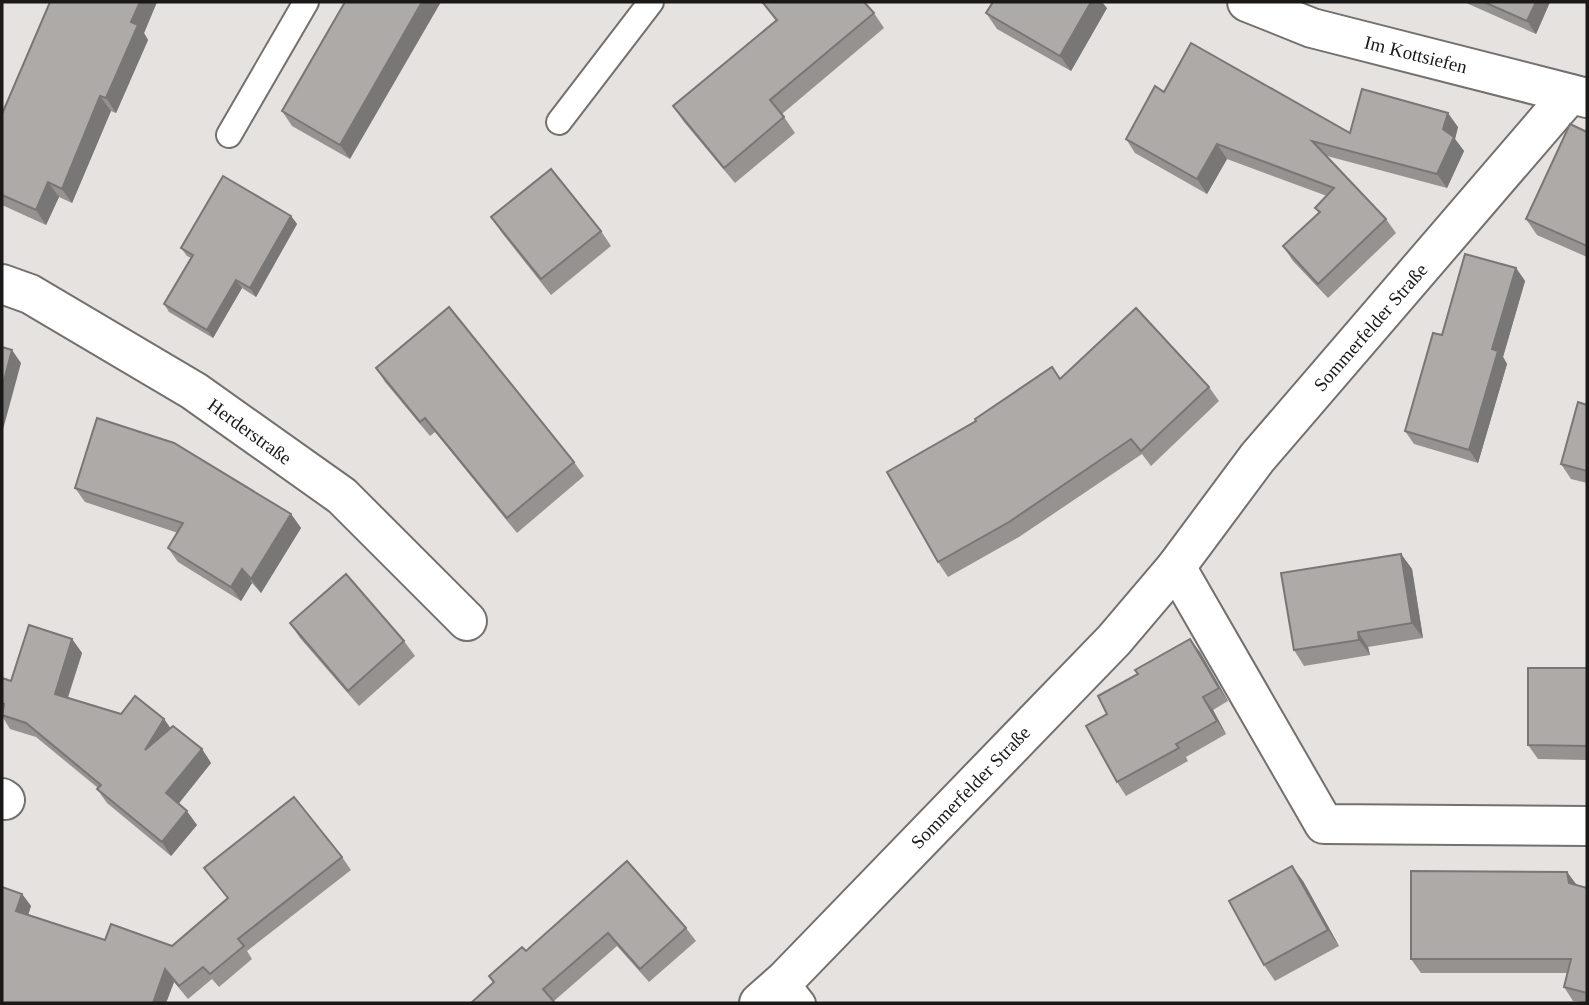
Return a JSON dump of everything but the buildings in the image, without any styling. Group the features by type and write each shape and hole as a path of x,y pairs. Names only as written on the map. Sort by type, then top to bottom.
{"street":[{"name":"Im Kottsiefen","path":"1247,2 1312,28 1579,96"},
{"name":"Sommerfelder Straße","path":"782,995 1114,640 1176,567 1258,458 1579,96"},
{"name":"Herderstraße","path":"2,284 30,294 194,391 342,496 467,621"},
{"path":"1176,567 1324,824 1587,827"}],"lane":[{"path":"229,135 306,2"},
{"path":"559,122 651,2"}]}
